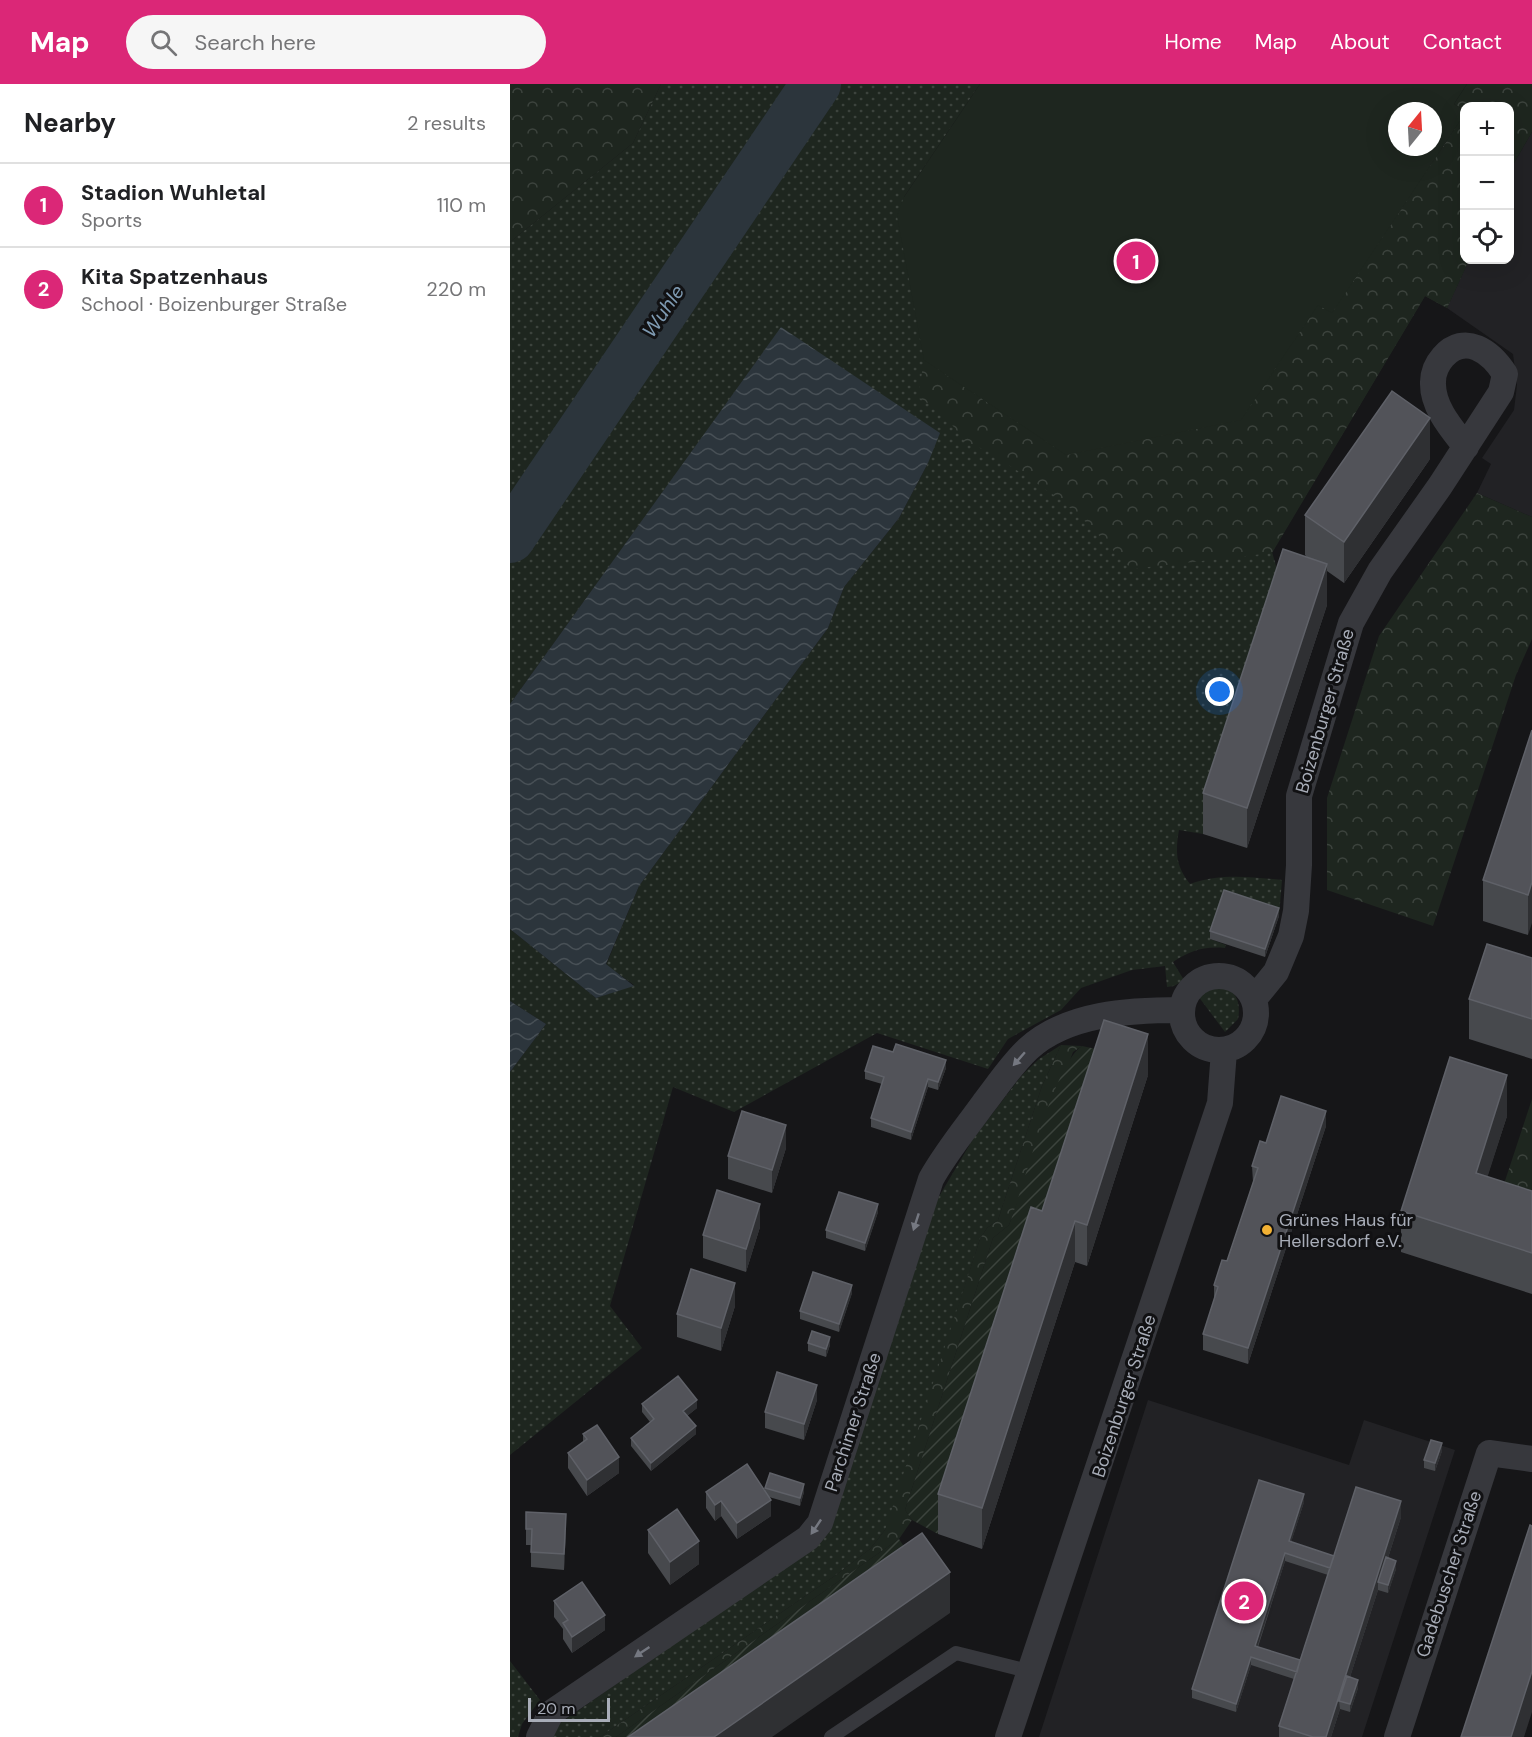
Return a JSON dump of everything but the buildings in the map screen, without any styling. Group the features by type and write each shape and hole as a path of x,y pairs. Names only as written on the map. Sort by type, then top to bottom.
{"street":[{"name":"Boizenburger Straße","path":"1254,999 1276,972 1291,936 1296,911 1299,865 1299,796 1351,623 1380,570 1466,447"},
{"path":"1223,975 1242,983 1254,999 1257,1020 1251,1035 1239,1045 1224,1051 1202,1047 1186,1032 1181,1010 1188,991 1203,978 1223,975"},
{"name":"Parchimer Straße","path":"539,1737 551,1713 808,1538 820,1523 931,1179 941,1160 1029,1048 1066,1025 1131,1010 1181,1010"},
{"name":"Boizenburger Straße","path":"1008,1737 1032,1672 1220,1103 1224,1051"},
{"name":"Gadebuscher Straße","path":"1396,1737 1489,1453 1532,1459"}],"lane":[{"path":"831,1737 956,1653 1032,1672"}],"shaded area":[{"path":"1532,132 1532,517 1477,493 1491,464 1482,458 1514,410 1517,385 1513,354 1447,308 1467,264 1514,264 1514,163"},
{"path":"1148,1400 1349,1465 1364,1420 1455,1450 1362,1737 1039,1737"}],"green space":[{"path":"510,84 661,84 633,143 510,242"},
{"path":"661,84 980,84 904,197 1402,207 1436,156 1442,156 1442,148 1460,121 1460,264 1467,264 1447,308 1425,296 1272,552 1283,590 1203,834 1179,830 1177,846 1179,865 1190,884 1224,877 1282,880 1279,916 1210,939 1226,945 1225,948 1197,950 1173,962 1184,980 1174,986 1167,987 1165,966 1132,970 1081,988 1061,1010 1008,1039 988,1069 877,1033 734,1112 673,1087 610,1306 642,1348 510,1455 510,1072 546,1024 510,1001 510,929 596,998 634,985 606,965 639,886 828,628 844,587 899,518 928,463 781,328 510,704 510,242 633,143"},
{"path":"980,84 1467,84 1454,104 1460,108 1460,121 1442,148 1442,102 1388,102 1388,156 1437,156 1332,313 1318,305 1241,420 1066,455 924,360 897,216 904,197"},
{"path":"1467,84 1532,84 1532,132 1514,163 1514,102 1460,102 1460,108 1454,104"},
{"path":"1460,121 1460,264 1467,264 1447,308 1425,296 1272,553 1131,569 1088,524 1061,500 988,451 965,442 944,414 918,397 924,360 1066,455 1241,420 1318,305 1332,313 1437,156 1442,156 1442,148"},
{"path":"1477,493 1532,517 1532,639 1516,675 1433,926 1327,890 1327,798 1379,636"},
{"path":"1212,982 1231,990 1239,1005 1238,1019 1225,1032 1195,992"},
{"path":"1061,1045 1042,1086 998,1220 987,1228 980,1239 885,1530 870,1549 836,1575 600,1737 547,1737 556,1726 813,1547 934,1205 973,1139 1022,1075 1039,1059"},
{"path":"1061,1045 1082,1046 1073,1052 1009,1225 993,1238 905,1510 912,1520 899,1539 616,1737 600,1737 836,1575 870,1549 885,1530 980,1239 987,1228 998,1220 1042,1086"},
{"path":"1082,1046 1106,1051 938,1534 912,1520 905,1510 993,1238 1009,1225 1061,1076 1071,1057"},
{"path":"1532,1099 1532,1206 1500,1196"},
{"path":"899,1539 922,1574 687,1737 616,1737"},
{"path":"510,1661 540,1700 522,1724 518,1737 510,1737"}],"water":[{"path":"781,327 940,433 928,463 899,518 844,587 828,628 639,886 606,964 634,986 596,998 510,929 510,704"},
{"path":"510,1001 546,1024 510,1072"}],"waterway":[{"name":"Wuhle","path":"510,538 816,84"}],"place":[{"name":"Stadion Wuhletal","path":"1136,261"},
{"name":"Grünes Haus für Hellersdorf e.V.","path":"1267,1230"},
{"name":"Kita Spatzenhaus","path":"1244,1601"}]}
